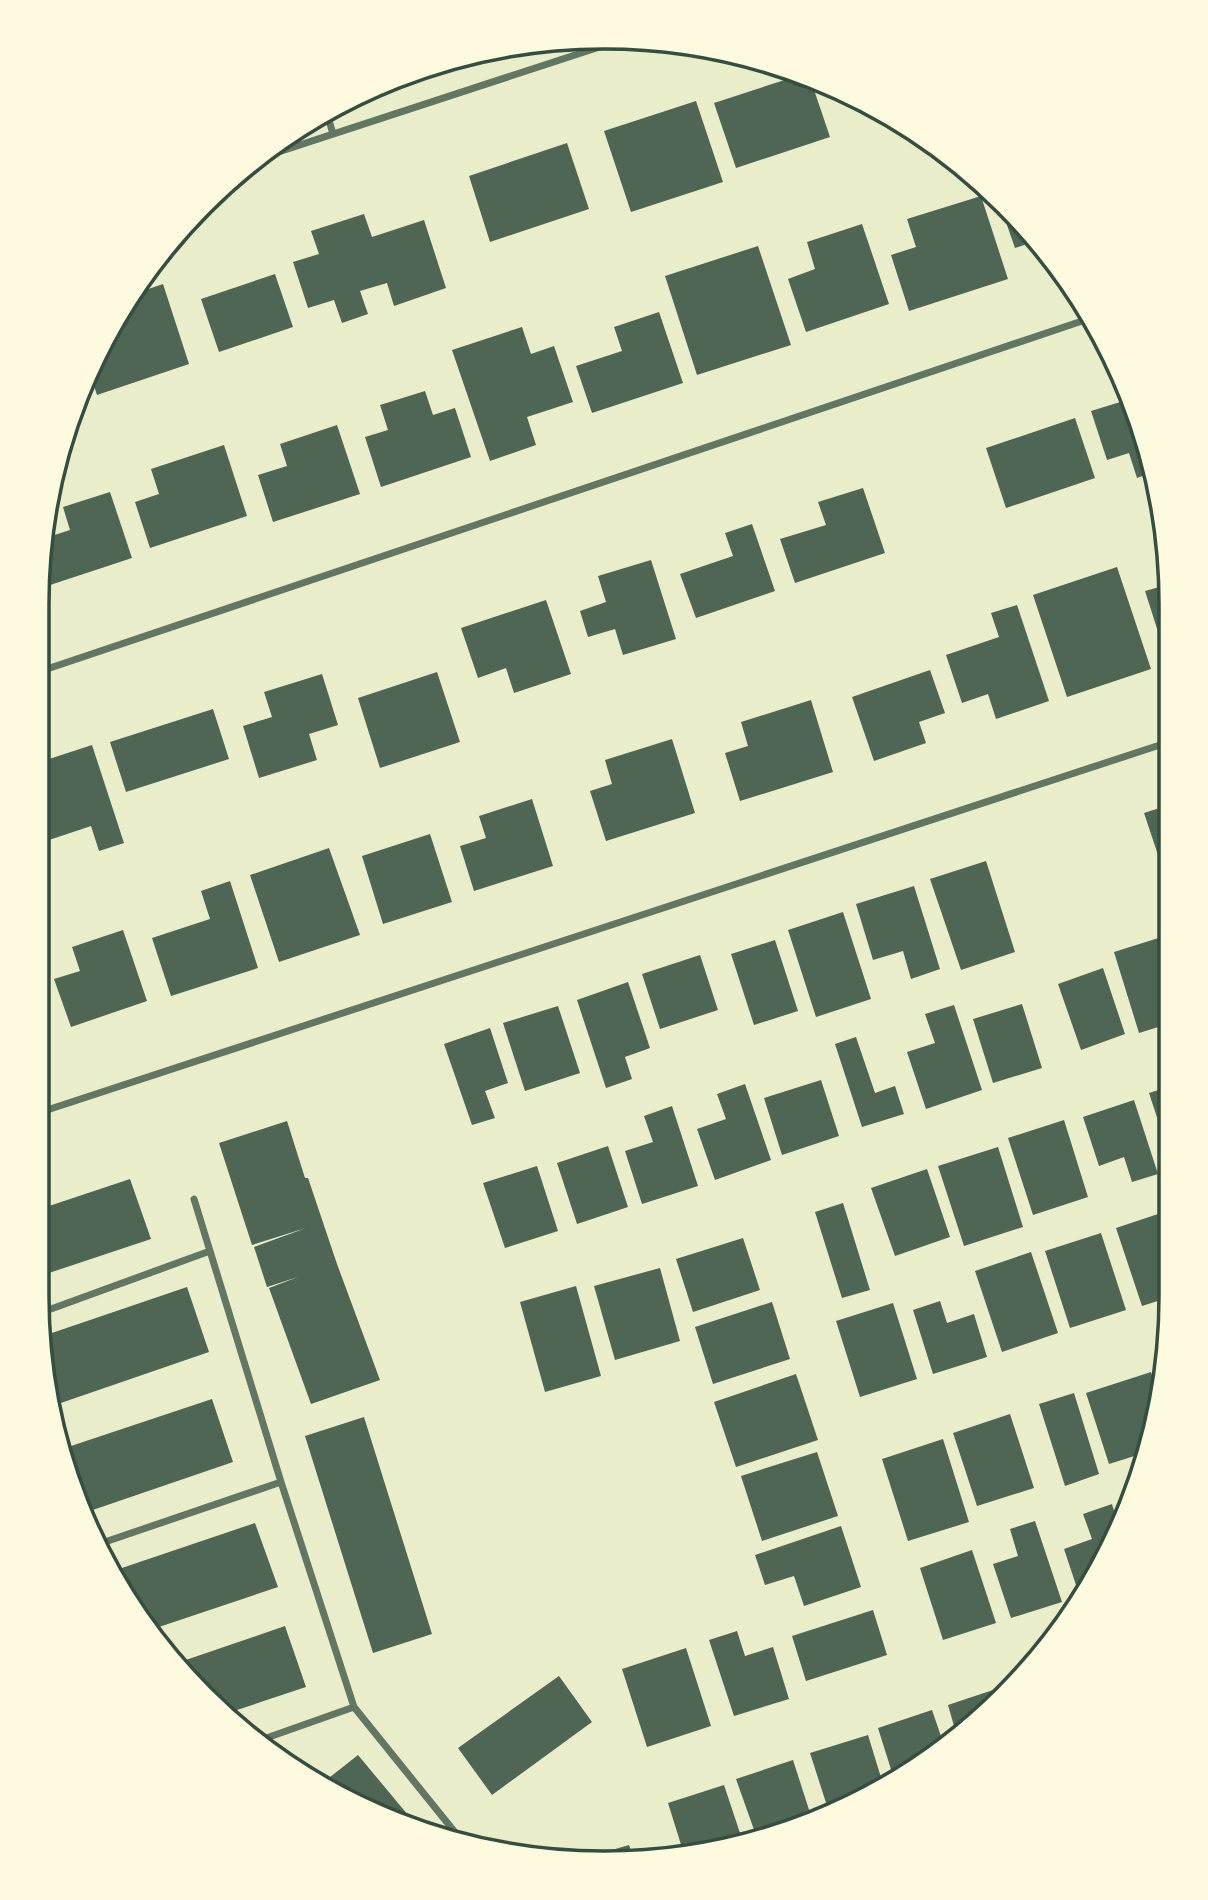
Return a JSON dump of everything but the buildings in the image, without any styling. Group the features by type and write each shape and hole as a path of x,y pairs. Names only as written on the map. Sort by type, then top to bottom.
{"street":[{"path":"287,149 589,49"},
{"path":"329,122 333,134"},
{"path":"49,668 1081,321"},
{"path":"49,1108 1159,745"},
{"path":"194,1199 281,1482 355,1707 453,1830"},
{"path":"49,1310 210,1251"},
{"path":"106,1542 281,1482"},
{"path":"268,1737 355,1707"}]}
